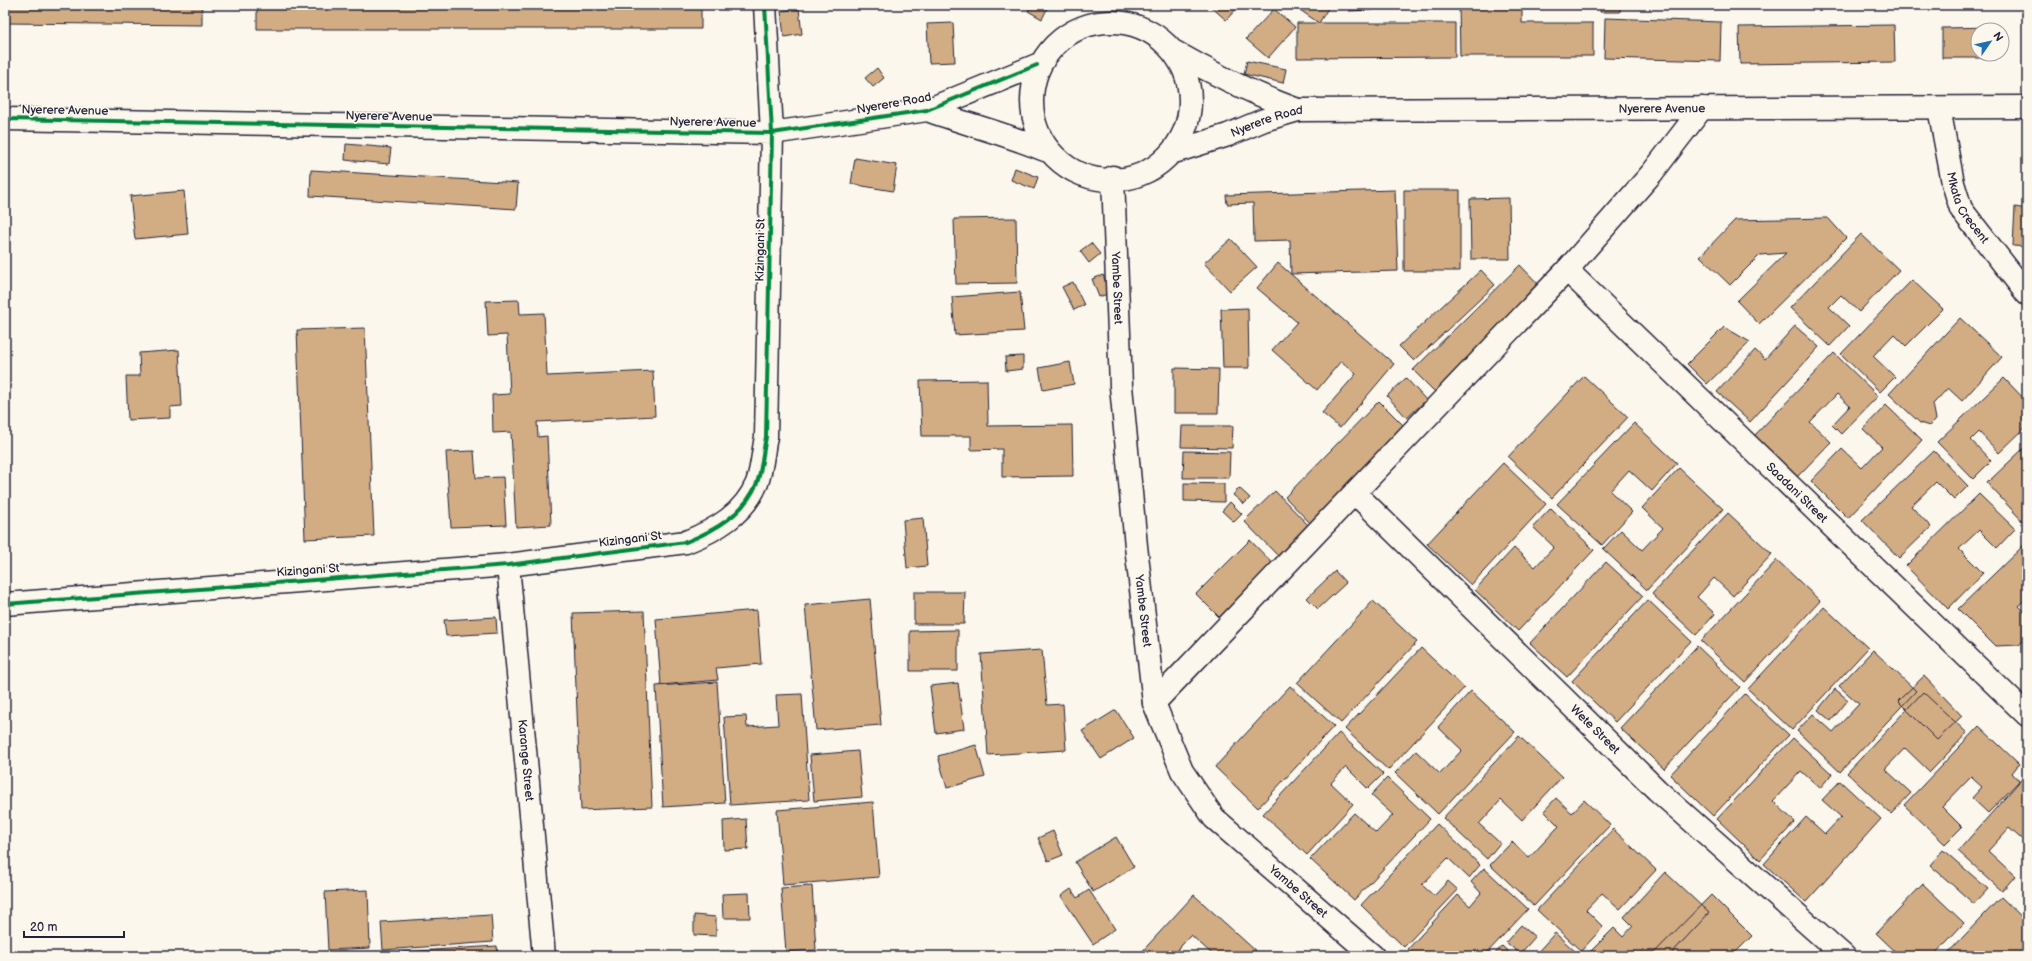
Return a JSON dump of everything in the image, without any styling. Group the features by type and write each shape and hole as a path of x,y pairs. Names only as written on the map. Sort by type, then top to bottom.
{"street":[{"name":"Kizingani St","path":"5,604 508,565 686,542 713,531 741,509 757,482 766,437 772,133 765,5"},
{"name":"Nyerere Road","path":"1112,12 1147,29 1175,52 1220,78 1261,97 1298,110"},
{"path":"1112,12 1068,31 1037,65 1029,108 1045,150 1078,176 1113,177 1150,173 1174,152 1190,120 1190,84 1175,52"},
{"name":"Nyerere Road","path":"772,133 927,110 1037,65"},
{"path":"1154,703 1567,270 1652,173 1702,108"},
{"name":"Mkata Crecent","path":"1939,108 1953,183 1961,209 2027,294"},
{"name":"Nyerere Avenue","path":"1298,110 2027,108"},
{"name":"Nyerere Road","path":"927,110 974,127 1015,138 1045,150"},
{"name":"Nyerere Road","path":"1174,152 1228,135 1264,120 1298,110"},
{"name":"Nyerere Avenue","path":"5,119 772,133"},
{"name":"Yambe Street","path":"1113,177 1120,386 1154,703 1182,771 1214,818 1373,956"},
{"name":"Saadani Street","path":"1567,270 2027,715"},
{"name":"Wete Street","path":"1355,493 1657,790 1844,956"},
{"name":"Karange Street","path":"508,565 544,956"}],"building":[{"path":"5,5 202,5 202,25 5,23"},
{"path":"257,5 701,5 701,29 257,29"},
{"path":"1031,5 1049,5 1042,19 1028,11"},
{"path":"1209,5 1240,5 1226,20"},
{"path":"1303,5 1330,5 1319,23 1300,10"},
{"path":"1348,5 1373,5 1373,10 1349,11"},
{"path":"1391,5 1406,5 1406,9 1391,9"},
{"path":"1459,5 1522,5 1522,23 1593,23 1593,56 1460,56"},
{"path":"1601,5 1620,5 1620,12 1600,12"},
{"path":"799,9 802,34 784,37 781,11"},
{"path":"1274,9 1295,27 1268,58 1246,39"},
{"path":"1605,18 1721,22 1720,61 1604,58"},
{"path":"953,23 955,62 929,63 927,24"},
{"path":"1297,23 1455,23 1455,57 1297,58"},
{"path":"1894,25 1895,62 1740,64 1739,27"},
{"path":"1970,27 1970,58 1942,58 1942,28"},
{"path":"1247,61 1286,69 1283,83 1244,74"},
{"path":"877,68 884,78 873,87 865,78"},
{"path":"346,144 391,148 389,164 345,160"},
{"path":"855,158 897,165 893,191 851,184"},
{"path":"1015,168 1038,177 1034,189 1011,180"},
{"path":"311,170 518,183 516,209 310,196"},
{"path":"1395,190 1398,271 1291,274 1290,240 1254,241 1253,203 1227,204 1226,195"},
{"path":"1404,190 1460,190 1460,271 1404,271"},
{"path":"184,191 188,234 135,239 130,196"},
{"path":"1509,198 1510,259 1471,259 1470,199"},
{"path":"2015,207 2027,209 2027,247 2013,246"},
{"path":"1016,218 1017,283 956,284 954,219"},
{"path":"1828,218 1846,238 1759,324 1737,301 1786,253 1760,255 1730,285 1700,256 1735,220"},
{"path":"1861,234 1899,270 1859,312 1841,295 1829,307 1849,326 1830,346 1790,308"},
{"path":"1231,239 1257,267 1230,291 1204,263"},
{"path":"1091,243 1100,254 1089,263 1080,251"},
{"path":"1278,263 1394,364 1340,428 1322,413 1356,374 1341,361 1317,390 1272,350 1297,322 1257,288"},
{"path":"1520,265 1545,291 1439,396 1413,370"},
{"path":"1481,270 1495,285 1414,361 1399,346"},
{"path":"1103,275 1110,293 1099,297 1092,279"},
{"path":"1912,280 1943,309 1906,346 1894,334 1873,356 1895,377 1880,392 1841,354"},
{"path":"1073,282 1084,305 1074,310 1062,287"},
{"path":"1020,292 1024,331 955,335 952,297"},
{"path":"519,300 520,314 544,313 547,376 653,371 655,416 537,422 538,437 547,436 551,525 516,527 511,432 493,433 492,395 510,394 507,335 488,336 486,301"},
{"path":"1248,308 1249,368 1223,368 1221,309"},
{"path":"1960,318 2002,357 1962,401 1948,388 1933,404 1936,419 1929,426 1920,423 1889,394"},
{"path":"1795,326 1819,347 1750,422 1717,392 1755,350 1765,359"},
{"path":"1724,327 1750,342 1707,384 1687,364"},
{"path":"365,328 374,536 305,539 297,330"},
{"path":"179,350 182,406 170,407 170,418 128,420 126,376 140,376 139,353"},
{"path":"1834,353 1878,396 1841,434 1832,425 1850,406 1837,394 1810,422 1831,442 1796,478 1754,436"},
{"path":"1023,356 1023,369 1006,371 1005,357"},
{"path":"1070,362 1074,384 1043,390 1039,368"},
{"path":"1174,368 1219,369 1218,413 1174,413"},
{"path":"1584,376 1628,417 1552,498 1508,457"},
{"path":"1406,378 1426,400 1407,418 1387,396"},
{"path":"2004,378 2027,402 2027,426 1999,453 1979,432 1971,440 1991,461 1973,479 1937,442"},
{"path":"987,380 988,426 1072,425 1073,476 1002,477 1002,449 971,450 971,436 922,436 920,381"},
{"path":"1379,401 1407,429 1312,525 1285,497"},
{"path":"1886,405 1922,440 1848,518 1811,481 1842,449 1862,468 1882,447 1863,429"},
{"path":"1634,423 1677,463 1652,491 1629,470 1610,491 1632,512 1602,545 1557,504"},
{"path":"1182,426 1233,426 1232,448 1181,447"},
{"path":"2027,445 2027,526 1987,483"},
{"path":"474,451 476,478 503,477 506,525 451,527 446,452"},
{"path":"1184,451 1230,452 1229,478 1183,478"},
{"path":"1934,451 1968,486 1954,500 1936,482 1911,506 1931,527 1899,558 1862,520"},
{"path":"1503,463 1546,504 1471,585 1427,544"},
{"path":"1679,468 1723,509 1647,590 1603,549 1621,530 1642,550 1663,528 1642,508"},
{"path":"1184,483 1224,484 1224,502 1184,501"},
{"path":"1239,488 1250,498 1244,504 1233,495"},
{"path":"1275,491 1311,528 1280,558 1244,521"},
{"path":"1979,494 2015,529 1997,548 1979,530 1959,549 1983,573 1948,609 1906,566"},
{"path":"1230,502 1242,514 1234,522 1222,511"},
{"path":"1551,508 1594,550 1518,631 1475,590 1514,548 1535,567 1554,547 1533,527"},
{"path":"1728,513 1772,554 1733,596 1714,578 1697,597 1715,614 1696,635 1652,594"},
{"path":"923,518 927,566 907,568 903,520"},
{"path":"1250,540 1276,567 1223,621 1196,594"},
{"path":"2027,542 2027,598 2018,606 2027,615 2027,637 2019,645 1995,646 1958,609"},
{"path":"1777,560 1820,601 1745,682 1701,641"},
{"path":"1606,562 1643,596 1567,677 1530,643"},
{"path":"1335,571 1346,583 1318,609 1307,598"},
{"path":"914,592 965,592 964,624 914,624"},
{"path":"870,599 881,725 816,730 805,605"},
{"path":"1648,600 1691,641 1615,722 1572,681"},
{"path":"1373,601 1417,642 1341,723 1297,683"},
{"path":"1824,607 1868,648 1792,730 1748,689"},
{"path":"757,610 761,664 716,668 718,680 661,685 656,619"},
{"path":"644,611 652,807 581,810 573,613"},
{"path":"496,617 497,633 446,636 444,620"},
{"path":"958,630 958,671 910,671 910,631"},
{"path":"1697,646 1740,687 1664,769 1620,728"},
{"path":"1421,648 1464,688 1388,770 1345,729"},
{"path":"1042,650 1047,705 1063,704 1066,750 988,755 981,654"},
{"path":"1873,650 1916,691 1840,772 1797,731 1813,714 1833,732 1859,704 1839,686"},
{"path":"1924,676 1962,716 1937,740 1898,701"},
{"path":"717,682 725,803 663,807 656,686"},
{"path":"958,683 964,729 936,733 930,686"},
{"path":"1290,686 1334,726 1258,808 1215,767"},
{"path":"1835,689 1848,700 1831,721 1818,710"},
{"path":"1471,691 1515,732 1438,814 1395,773 1416,751 1440,774 1462,750 1438,727"},
{"path":"1923,692 1967,733 1930,772 1905,748 1885,769 1911,793 1891,814 1847,773"},
{"path":"802,694 809,800 730,805 724,717 746,716 747,727 778,725 776,695"},
{"path":"1745,694 1789,735 1713,816 1670,775"},
{"path":"1116,710 1134,738 1101,759 1082,731"},
{"path":"1979,726 2019,764 2012,773 2019,781 1988,813 1972,798 1982,787 1971,777 1942,807 1962,827 1945,844 1904,805"},
{"path":"1339,733 1383,774 1368,789 1346,767 1331,783 1353,804 1307,855 1263,814"},
{"path":"1519,736 1562,777 1522,820 1501,800 1479,824 1500,843 1487,859 1443,818"},
{"path":"1793,738 1832,774 1820,788 1801,771 1773,801 1795,822 1760,860 1717,819"},
{"path":"976,745 985,777 947,788 938,756"},
{"path":"858,751 862,797 814,801 810,755"},
{"path":"2027,773 2027,844 2009,828 1988,851 2015,876 2002,891 1958,851"},
{"path":"1387,778 1430,819 1354,900 1310,859 1354,813 1376,833 1393,815 1371,795"},
{"path":"1840,781 1881,819 1806,902 1764,864 1806,817 1825,834 1841,817 1822,800"},
{"path":"1556,798 1572,813 1584,800 1610,825 1534,906 1490,865 1512,842 1529,858 1559,826 1544,811"},
{"path":"873,802 879,877 783,885 777,810"},
{"path":"746,819 748,849 724,850 723,821"},
{"path":"1437,824 1480,865 1469,878 1448,858 1422,885 1434,896 1448,881 1458,890 1404,947 1361,905"},
{"path":"1613,829 1656,870 1620,909 1602,893 1586,910 1603,927 1581,951 1537,910"},
{"path":"1053,831 1063,855 1048,861 1038,838"},
{"path":"1116,837 1134,867 1093,892 1075,862"},
{"path":"1943,850 1988,889 1974,904 1930,865"},
{"path":"1484,868 1528,909 1484,956 1415,956 1408,949 1458,895 1470,906 1481,893 1471,882"},
{"path":"1665,872 1709,913 1669,956 1645,956 1641,952 1637,956 1592,956 1589,953 1614,928 1623,937 1633,926 1624,917"},
{"path":"1923,884 1964,923 1933,956 1900,956 1876,933"},
{"path":"812,886 816,950 786,952 781,888"},
{"path":"1071,889 1077,898 1089,890 1115,929 1093,944 1061,896"},
{"path":"368,890 370,948 328,950 325,892"},
{"path":"749,893 750,918 723,918 722,894"},
{"path":"1194,895 1258,953 1255,956 1209,956 1212,954 1191,935 1172,956 1138,956"},
{"path":"1711,895 1752,936 1732,956 1651,956"},
{"path":"2001,897 2025,920 2027,918 2027,956 1945,956"},
{"path":"491,915 493,942 383,950 381,922"},
{"path":"694,915 716,917 716,936 694,935"},
{"path":"1521,925 1535,937 1520,954 1506,942"},
{"path":"1555,933 1577,953 1574,956 1534,956"},
{"path":"497,946 498,956 402,956 402,952"},
{"path":"1502,946 1513,956 1493,956"},
{"path":"1772,949 1780,956 1766,956"}],"cycle path":[{"path":"5,604 508,565 686,542 708,532 728,520 745,504 757,483 766,437 772,133 765,5"},
{"path":"5,119 772,133 927,110 1037,65"}]}
